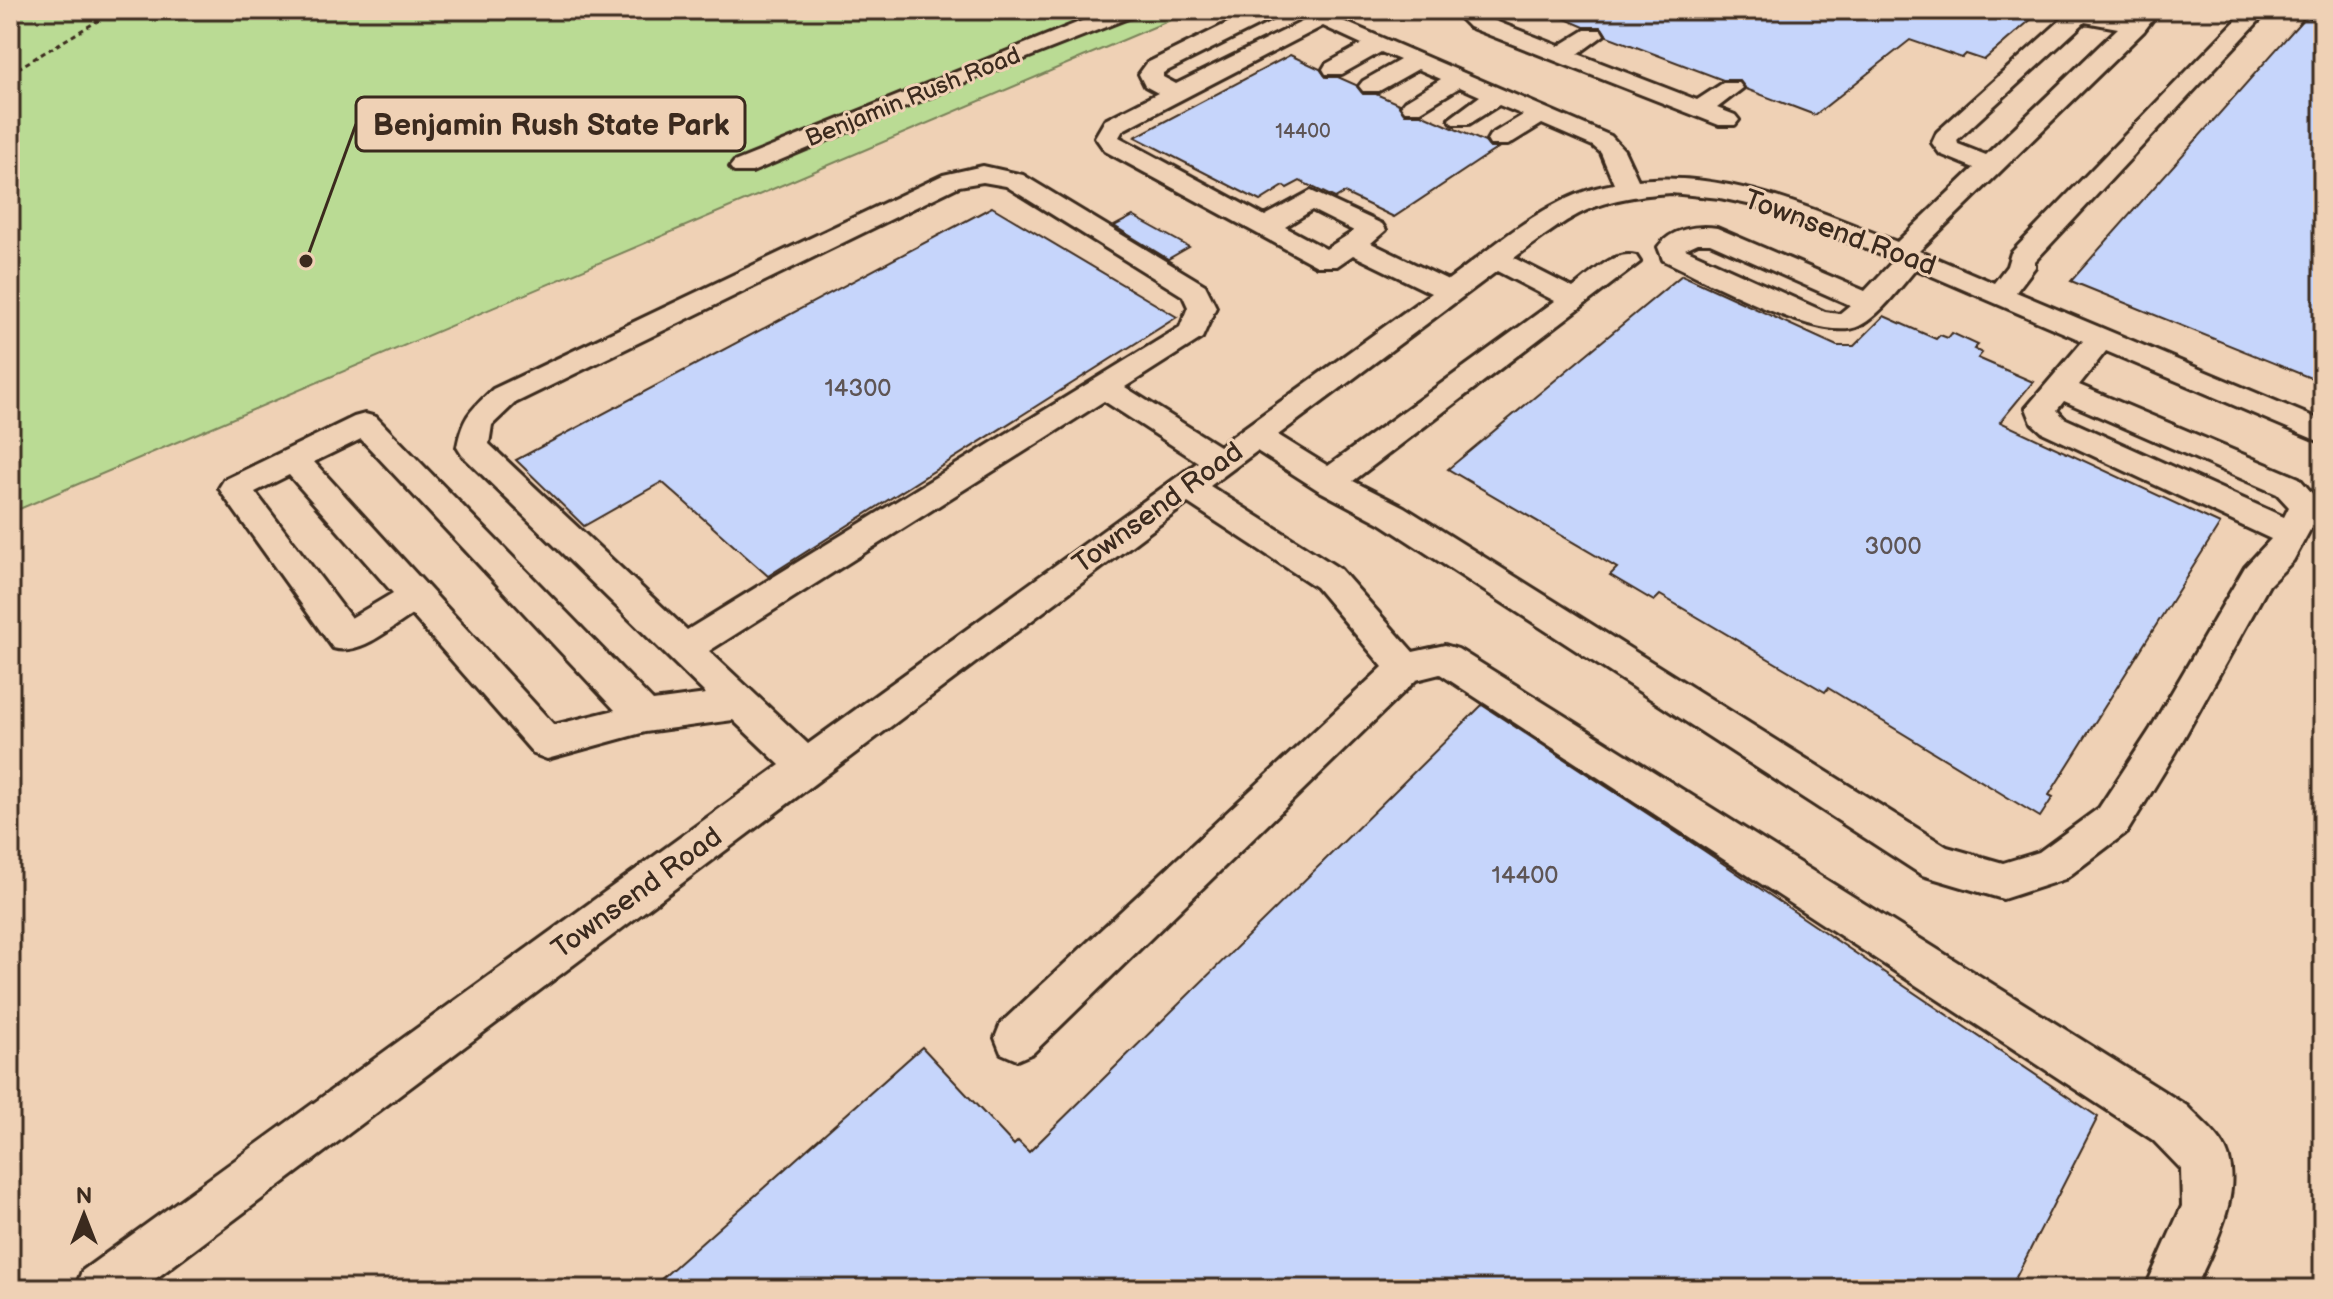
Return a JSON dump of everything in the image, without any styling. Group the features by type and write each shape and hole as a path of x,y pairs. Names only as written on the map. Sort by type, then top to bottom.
{"street":[{"name":"Benjamin Rush Road","path":"743,167 1128,10"},
{"path":"1176,93 1153,81 1150,74 1155,68 1271,10"},
{"path":"1463,10 1477,22 1727,120"},
{"path":"1991,166 1949,149 1944,143 1946,137 2079,16 2142,18"},
{"path":"1867,302 1717,236 1688,235 1671,247 1673,254 1818,320 1834,323 1849,320 1867,302 1906,255 1991,166 2142,18"},
{"path":"1999,295 2021,267 2034,262 2061,226 2257,18"},
{"path":"1295,53 1323,19"},
{"path":"1266,227 1311,199 1373,230 1327,260 1114,146 1107,137 1114,125 1323,19 1602,141 1612,150 1629,189"},
{"path":"1561,55 1593,35"},
{"path":"1334,69 1380,43"},
{"path":"1371,86 1417,60"},
{"path":"1413,106 1458,78"},
{"path":"1700,109 1731,88"},
{"path":"1461,119 1498,95"},
{"path":"1499,140 1541,114"},
{"path":"684,649 1192,332 1202,307 1195,291 1014,180 983,174 952,180 504,396 477,422 473,447 807,767"},
{"name":"Townsend Road","path":"100,1289 1563,209 1603,193 1671,185 1765,200 1906,255 2323,433"},
{"path":"1351,244 1451,292"},
{"path":"1495,259 1575,300"},
{"path":"1329,482 1626,262"},
{"path":"1256,436 1329,482 1392,515 1936,862 2003,881 2051,866 2113,820 2163,741 2257,576 2281,552 2307,505 2288,486 2060,388 2101,338"},
{"path":"1104,387 1221,462"},
{"path":"415,597 346,638 235,488 365,424 645,717"},
{"path":"293,459 547,743 645,717 741,704"},
{"path":"1187,487 1328,578 1405,668"},
{"path":"1017,1038 1405,668 1445,659 2170,1123 2205,1160 2206,1207 2170,1289"}],"path":[{"path":"10,73 116,10"}],"green space":[{"path":"10,10 1194,10 10,513"}],"building":[{"path":"1545,10 2042,10 1984,60 1966,54 1962,58 1910,40 1815,115 1746,89 1739,80 1723,80 1607,36 1601,27 1584,27"},
{"path":"2305,17 2323,22 2323,383 2071,281"},
{"path":"1290,55 1320,69 1326,77 1338,77 1356,85 1363,94 1376,94 1399,104 1405,114 1421,114 1485,142 1490,148 1498,148 1394,217 1344,193 1335,198 1300,181 1287,188 1284,186 1260,201 1135,137"},
{"path":"992,207 1177,317 768,576 662,482 584,526 516,460"},
{"path":"1133,216 1189,247 1168,259 1114,226"},
{"path":"1682,275 1837,346 1854,346 1884,316 1936,339 1940,335 1948,338 1952,333 1978,345 1974,349 1982,353 1978,358 2033,382 2000,422 2220,524 2049,795 2053,797 2040,817 1828,688 1825,692 1660,595 1654,601 1610,575 1617,568 1448,469"},
{"path":"1482,705 2098,1117 2010,1289 650,1289 922,1047 1014,1145 1018,1141 1029,1152"}],"place":[{"name":"Benjamin Rush State Park","path":"306,261"}]}
